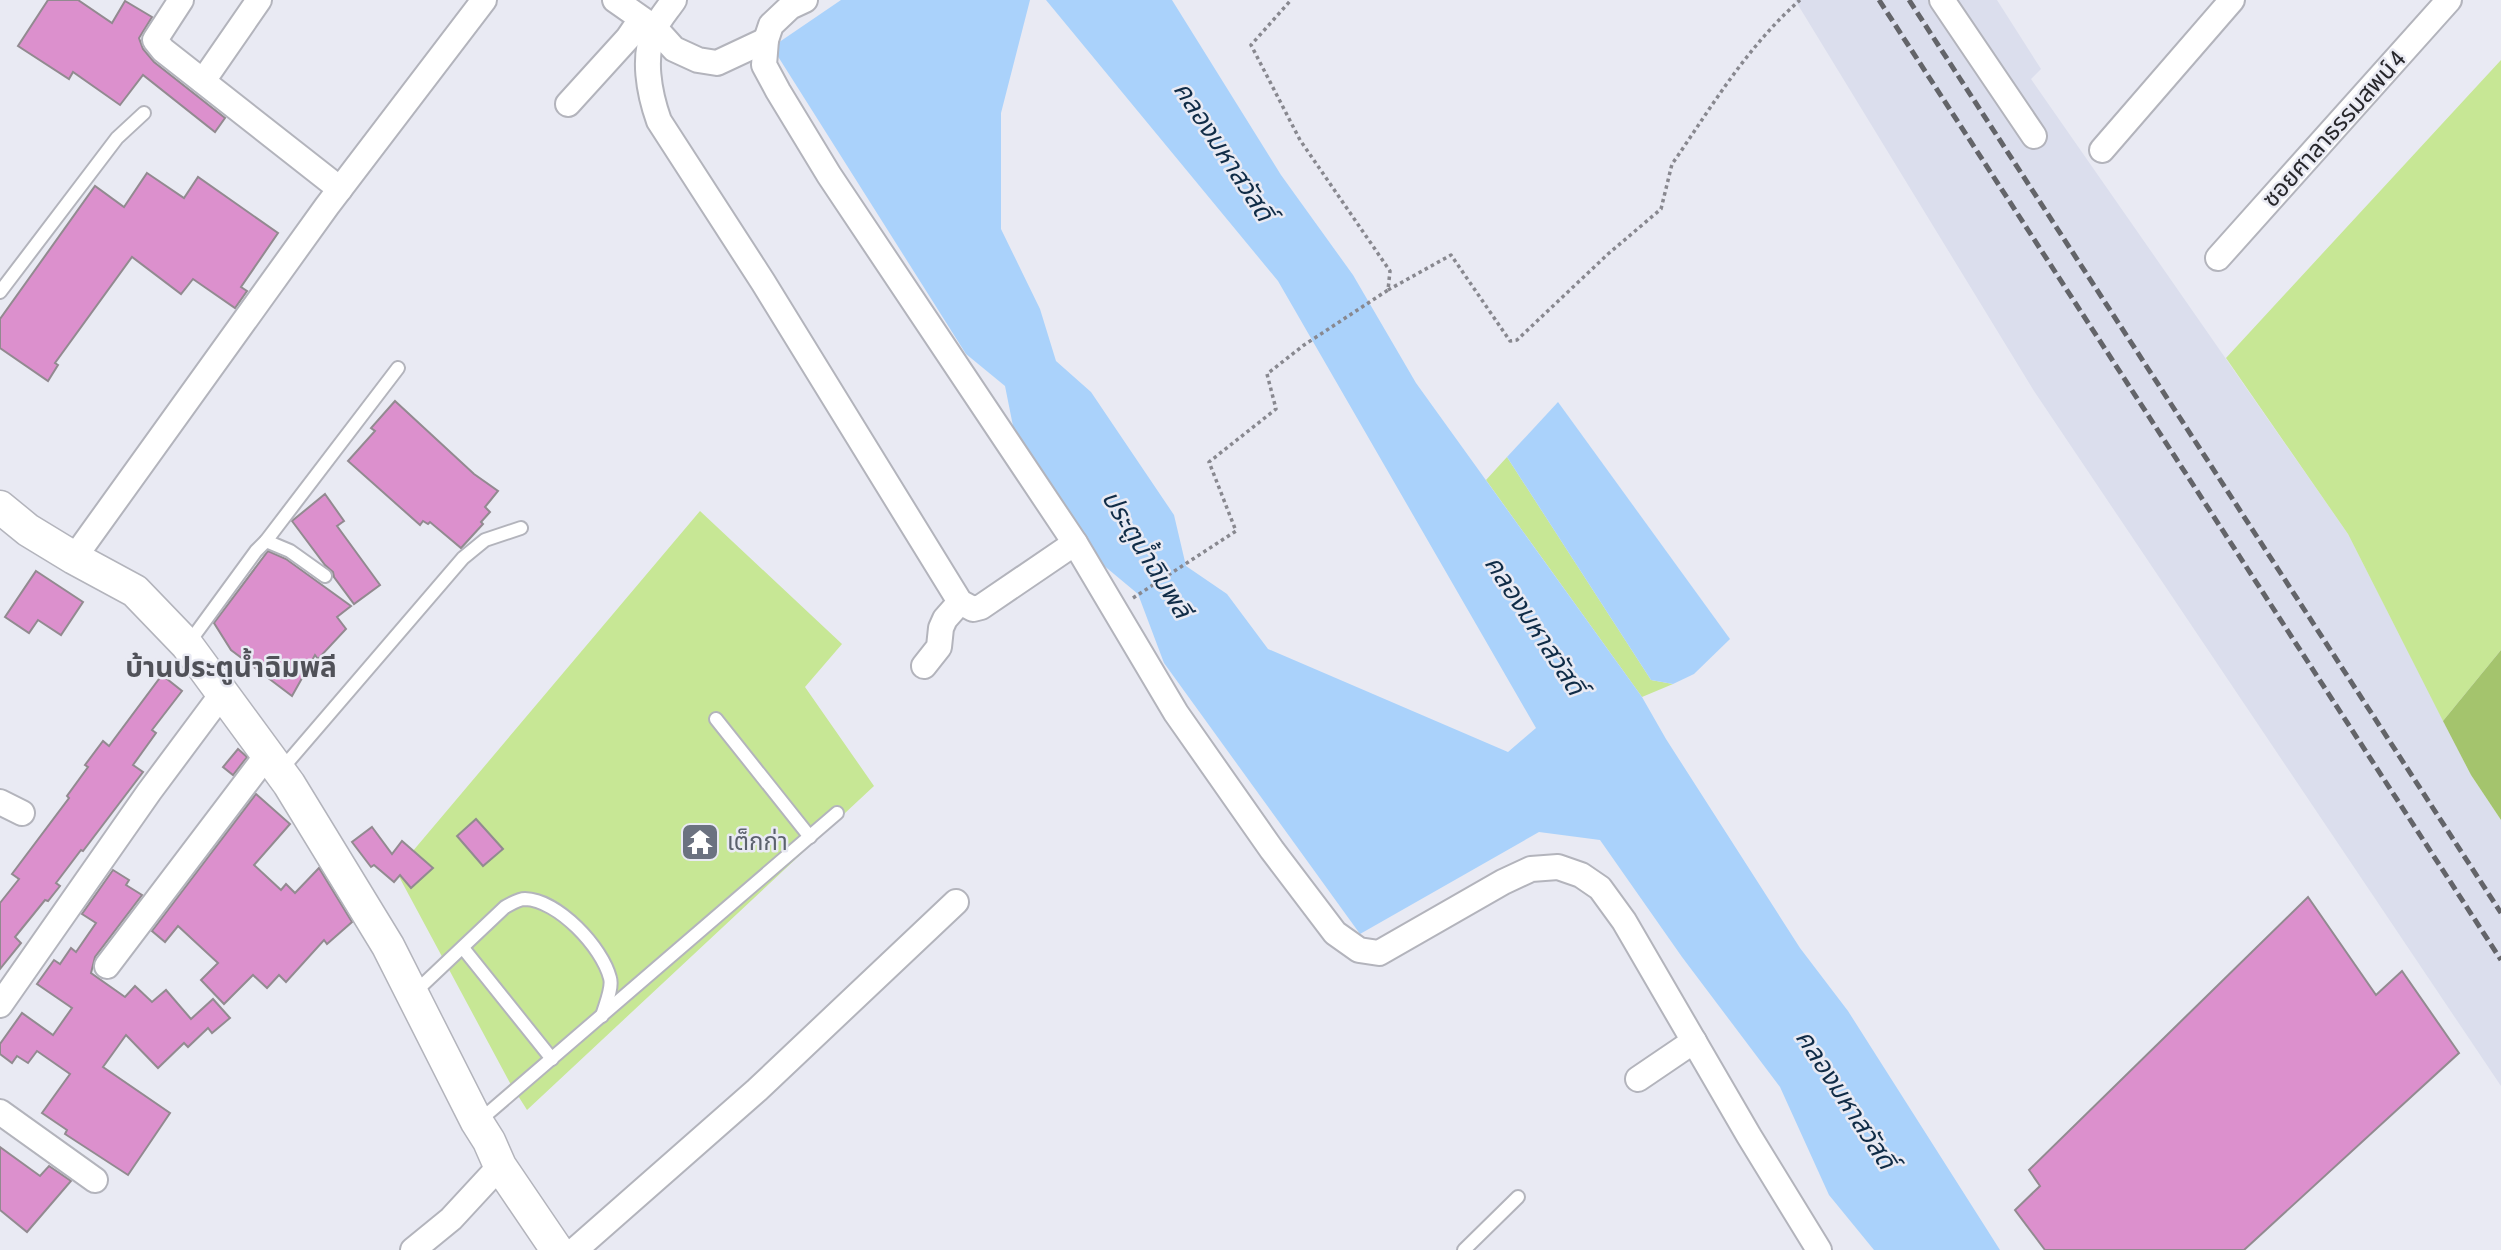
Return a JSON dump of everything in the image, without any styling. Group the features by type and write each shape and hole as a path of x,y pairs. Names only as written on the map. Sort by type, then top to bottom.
{"street":[{"path":"181,0 155,40 163,50 340,189"},
{"path":"203,81 259,0"},
{"path":"74,558 340,189 484,0"},
{"path":"615,0 648,24 674,50 698,60 716,63 766,40"},
{"path":"568,104 628,38 674,0"},
{"path":"805,0 790,7 771,25 766,40 764,65 829,175 1075,543 1176,713 1272,850 1335,933 1359,950 1379,953 1503,882 1531,869 1558,867 1581,875 1600,888 1624,921 1819,1250"},
{"path":"1942,0 2034,136"},
{"path":"2102,150 2232,0"},
{"name":"ซอยศาลาธรรมสพน์ 4","path":"2218,258 2449,0"},
{"path":"648,24 648,75 651,99 659,121 763,282 960,602 973,609 981,607 1075,543"},
{"path":"0,507 29,530 135,591 187,645 273,763 388,946 500,1166 557,1250"},
{"path":"924,666 939,646 945,619 960,602"},
{"path":"0,1004 149,792 222,694"},
{"path":"107,966 273,763"},
{"path":"0,802 22,813"},
{"path":"575,1250 757,1090 957,902"},
{"path":"1638,1079 1694,1041"},
{"path":"0,1112 95,1180"},
{"path":"413,1250 451,1219 500,1166"}],"lane":[{"path":"0,292 117,138 145,113"},
{"path":"187,645 398,368"},
{"path":"273,763 463,558 485,540 521,528"},
{"path":"266,541 290,551 325,576"},
{"path":"716,719 810,837"},
{"path":"477,1122 837,813"},
{"path":"413,994 505,907 522,898 539,902 576,925 601,954 611,981 602,1016"},
{"path":"463,948 552,1059"},
{"path":"1464,1250 1518,1197"}],"path":[{"path":"1291,0 1251,45 1300,140 1390,271 1388,290"},
{"path":"1130,600 1236,531 1209,462 1276,409 1267,374 1304,345 1374,298 1451,255 1510,341 1517,340 1608,254 1661,209 1672,164 1734,71 1778,19 1800,0"}],"shaded area":[{"path":"1795,0 1997,0 2041,69 2031,79 2348,534 2471,775 2501,820 2501,1086 2034,391"}],"green space":[{"path":"2501,60 2501,650 2443,721 2348,534 2226,358"},
{"path":"1507,457 1651,680 1673,684 1642,697 1486,480"},
{"path":"700,511 842,644 805,687 874,786 527,1110 396,871"},
{"path":"2501,650 2501,820 2471,775 2443,721"}],"water":[{"path":"841,0 1030,0 1001,113 1001,229 1040,309 1056,361 1091,392 1174,515 1186,566 1227,594 1268,649 1508,752 1536,728 1278,281 1046,0 1172,0 1281,175 1353,275 1416,383 1642,697 1800,948 1848,1011 2000,1250 1874,1250 1829,1195 1780,1087 1682,957 1600,840 1539,832 1360,934 1164,663 1138,594 1096,559 1014,431 1005,386 966,354 772,47"},
{"path":"1558,402 1730,639 1694,674 1673,684 1651,680 1507,457"}],"building":[{"path":"48,0 78,0 112,23 125,1 152,17 139,38 143,49 154,62 225,118 215,132 143,75 120,105 73,72 69,79 18,46"},
{"path":"147,173 184,198 198,177 278,233 241,287 247,291 235,308 193,279 181,294 132,257 55,363 58,365 48,381 0,348 0,319 95,186 124,207"},
{"path":"395,401 474,474 498,491 485,507 490,512 481,522 483,524 461,548 430,522 428,524 423,521 420,525 348,461 375,431 371,428"},
{"path":"325,494 344,521 337,526 380,585 354,604 333,572 292,521"},
{"path":"268,551 286,559 351,606 337,617 346,629 318,659 315,655 292,696 231,650 214,623"},
{"path":"36,571 83,602 61,635 38,620 29,633 5,617"},
{"path":"162,675 182,691 152,730 156,733 133,765 143,772 56,883 60,886 15,937 21,943 0,969 0,903 19,879 12,874 69,798 67,796 88,767 85,765 103,741 109,746"},
{"path":"238,749 247,757 233,775 223,767"},
{"path":"256,794 290,824 254,865 281,890 286,884 295,893 319,868 352,922 327,944 324,940 286,982 279,975 267,988 253,975 224,1004 201,980 218,963 178,926 165,942 152,931"},
{"path":"476,819 503,849 483,866 457,836"},
{"path":"372,827 392,854 402,841 433,868 411,888 400,875 394,882 374,865 371,867 352,842"},
{"path":"113,870 129,880 126,885 142,895 95,957 91,973 125,997 135,986 152,1002 166,990 191,1019 213,999 230,1018 212,1033 208,1028 188,1047 184,1043 158,1068 126,1035 103,1067 170,1113 128,1175 65,1134 67,1130 42,1113 70,1074 37,1051 28,1063 17,1056 12,1063 0,1054 0,1044 22,1013 53,1035 72,1008 37,984 54,960 60,964 71,948 76,952 96,923 82,914"},
{"path":"2308,897 2376,995 2402,971 2459,1053 2244,1250 2045,1250 2015,1210 2040,1186 2029,1170"},
{"path":"0,1147 40,1176 49,1166 71,1181 27,1232 0,1210"}],"railway":[{"path":"1879,0 2501,960"},
{"path":"1909,0 2501,913"}],"place":[{"name":"เต็กก่า","path":"700,842"}],"district":[{"name":"บ้านประตูน้ำฉิมพลี","path":"231,667"}],"water label":[{"name":"คลองมหาสวัสดิ์","path":"1224,151"},
{"name":"ประตูน้ำฉิมพลี","path":"1147,554"},
{"name":"คลองมหาสวัสดิ์","path":"1535,625"},
{"name":"คลองมหาสวัสดิ์","path":"1846,1099"}]}
